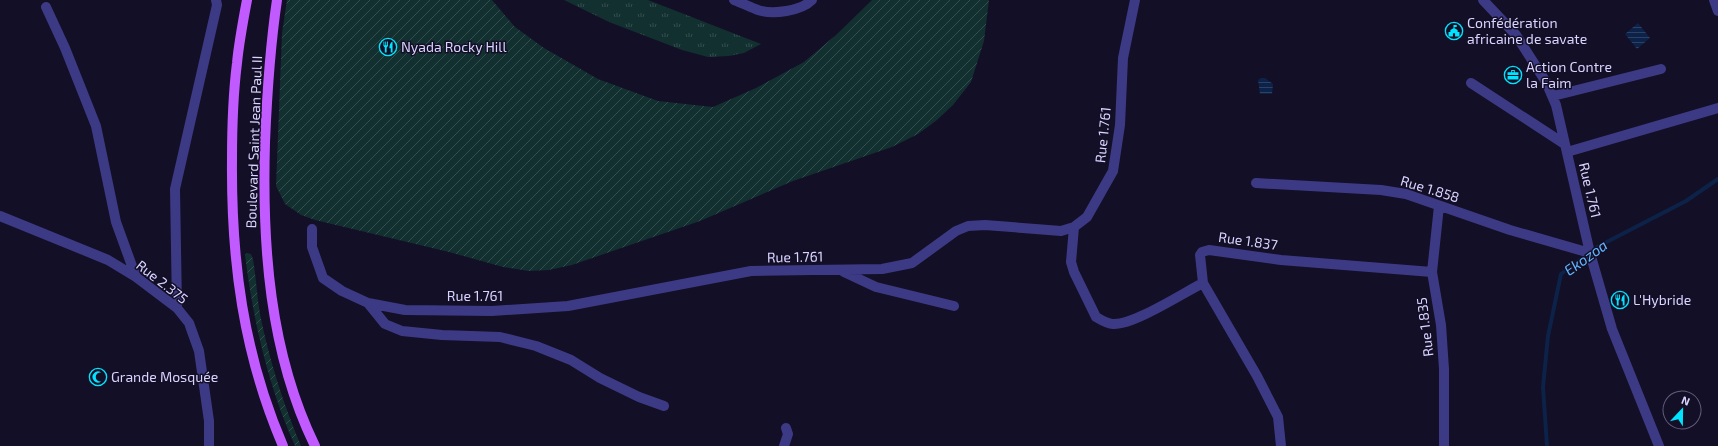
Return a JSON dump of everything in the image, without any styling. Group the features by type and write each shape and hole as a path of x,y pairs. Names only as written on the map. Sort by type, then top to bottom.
{"main road":[{"name":"Boulevard Saint Jean Paul II","path":"247,0 237,63 232,119 232,228 239,294 252,358 283,446"},
{"name":"Boulevard Saint Jean Paul II","path":"277,0 267,84 264,225 270,292 280,337 294,393 315,446"}],"street":[{"path":"176,308 175,189 215,13 216,0"},
{"path":"734,0 759,11 783,12 808,5 812,0"},
{"name":"Rue 1.761","path":"312,229 312,247 323,278 342,291 368,303 405,310 492,311 568,306 751,271 842,271 882,269 912,263 956,231 968,226 985,225 1061,231 1074,227 1087,217 1113,172 1120,125 1123,58 1135,0"},
{"name":"Rue 1.761","path":"1483,0 1516,36 1546,82 1556,105 1590,253 1612,329 1659,446"},
{"path":"1493,0 1500,19"},
{"path":"1714,0 1718,11"},
{"path":"46,7 70,60 96,126 116,222 136,277"},
{"path":"1552,96 1661,69"},
{"path":"1471,83 1565,147 1718,108"},
{"name":"Rue 1.858","path":"1256,183 1382,190 1406,194 1510,230 1590,253"},
{"name":"Rue 1.835","path":"1439,206 1432,272 1442,333 1444,369 1444,446"},
{"name":"Rue 2.375","path":"0,216 108,260 136,277 176,308 189,323 199,350 209,421 210,446"},
{"path":"1074,227 1071,262 1074,272 1096,317 1102,321 1112,324 1128,322 1204,283"},
{"name":"Rue 1.837","path":"1281,446 1278,417 1257,376 1204,283 1200,255 1202,252 1208,250 1281,260 1432,272"},
{"path":"842,271 876,287 954,306"},
{"path":"368,303 385,324 402,331 442,335 500,337 536,346 571,360 600,378 639,397 664,406"},
{"path":"784,446 788,434 786,428"}],"green space":[{"path":"287,0 492,0 515,27 544,48 598,79 658,101 713,107 756,88 804,62 836,35 872,0 989,0 984,41 971,82 953,105 937,120 918,134 892,147 793,181 700,221 572,265 549,270 529,271 503,267 449,252 315,220 301,215 285,204 276,186 282,33"},
{"path":"564,0 648,0 761,44 744,53 729,56 708,57 682,50 609,22"},
{"path":"247,253 251,254 253,259 260,314 272,364 288,414 301,446 295,446 285,423 269,376 252,304 245,255"}],"water":[{"path":"1638,23 1650,38 1637,49 1625,34"},
{"path":"1265,78 1273,84 1272,94 1260,94 1258,80"}],"waterway":[{"name":"Ekozoa","path":"1547,446 1543,387 1548,336 1561,274 1597,247 1686,201 1718,179"}],"place":[{"name":"Confédération africaine de savate","path":"1454,31"},
{"name":"Nyada Rocky Hill","path":"388,47"},
{"name":"Action Contre la Faim","path":"1513,75"},
{"name":"L'Hybride","path":"1620,300"},
{"name":"Grande Mosquée","path":"98,377"}]}
